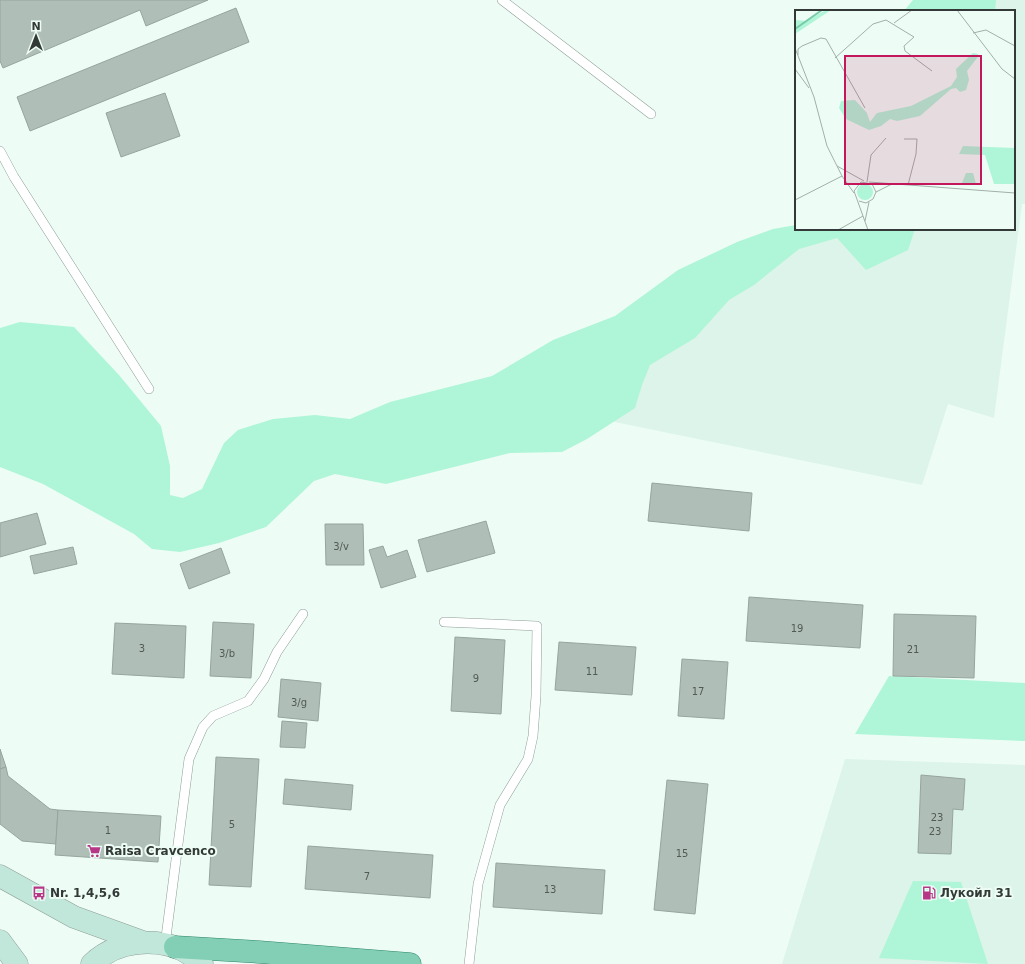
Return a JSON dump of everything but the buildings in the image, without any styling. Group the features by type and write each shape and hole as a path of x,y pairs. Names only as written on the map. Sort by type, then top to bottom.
{"main road":[{"path":"0,876 74,917 143,942 170,946 354,962 410,964"},
{"path":"0,941 17,964"},
{"path":"92,964 118,948 143,942"},
{"path":"170,946 188,953 202,964"}],"lane":[{"path":"502,0 651,114"},
{"path":"0,151 14,177 149,390"},
{"path":"170,946 189,759 196,740 203,727 213,716 248,701 264,679 277,652 303,614"},
{"path":"444,622 537,626 536,696 533,736 528,759 500,805 478,884 469,964"}],"shaded area":[{"path":"967,0 1025,0 1025,204 1022,204 994,418 948,404 922,485 605,420 676,317 806,230 1015,230 1015,10 963,10"},
{"path":"845,759 1025,765 1025,964 782,964"}],"green space":[{"path":"913,0 996,0 995,10 905,10"},
{"path":"795,225 795,230 915,230 908,250 866,270 837,238 799,249 754,285 729,300 695,338 650,365 635,408 587,439 562,452 510,453 386,484 335,474 314,481 266,527 219,543 180,552 152,549 134,534 43,484 0,467 0,328 20,322 74,327 119,375 161,426 170,466 170,495 183,498 202,489 224,443 238,430 273,419 315,415 350,419 390,402 492,376 553,340 615,316 678,270 737,242 773,229"},
{"path":"889,676 1025,683 1025,741 855,734"},
{"path":"913,881 961,882 988,964 879,958"}],"place":[{"name":"Raisa Cravcenco","path":"94,851"},
{"name":"Nr. 1,4,5,6","path":"39,893"},
{"name":"Лукойл 31","path":"929,893"}]}
